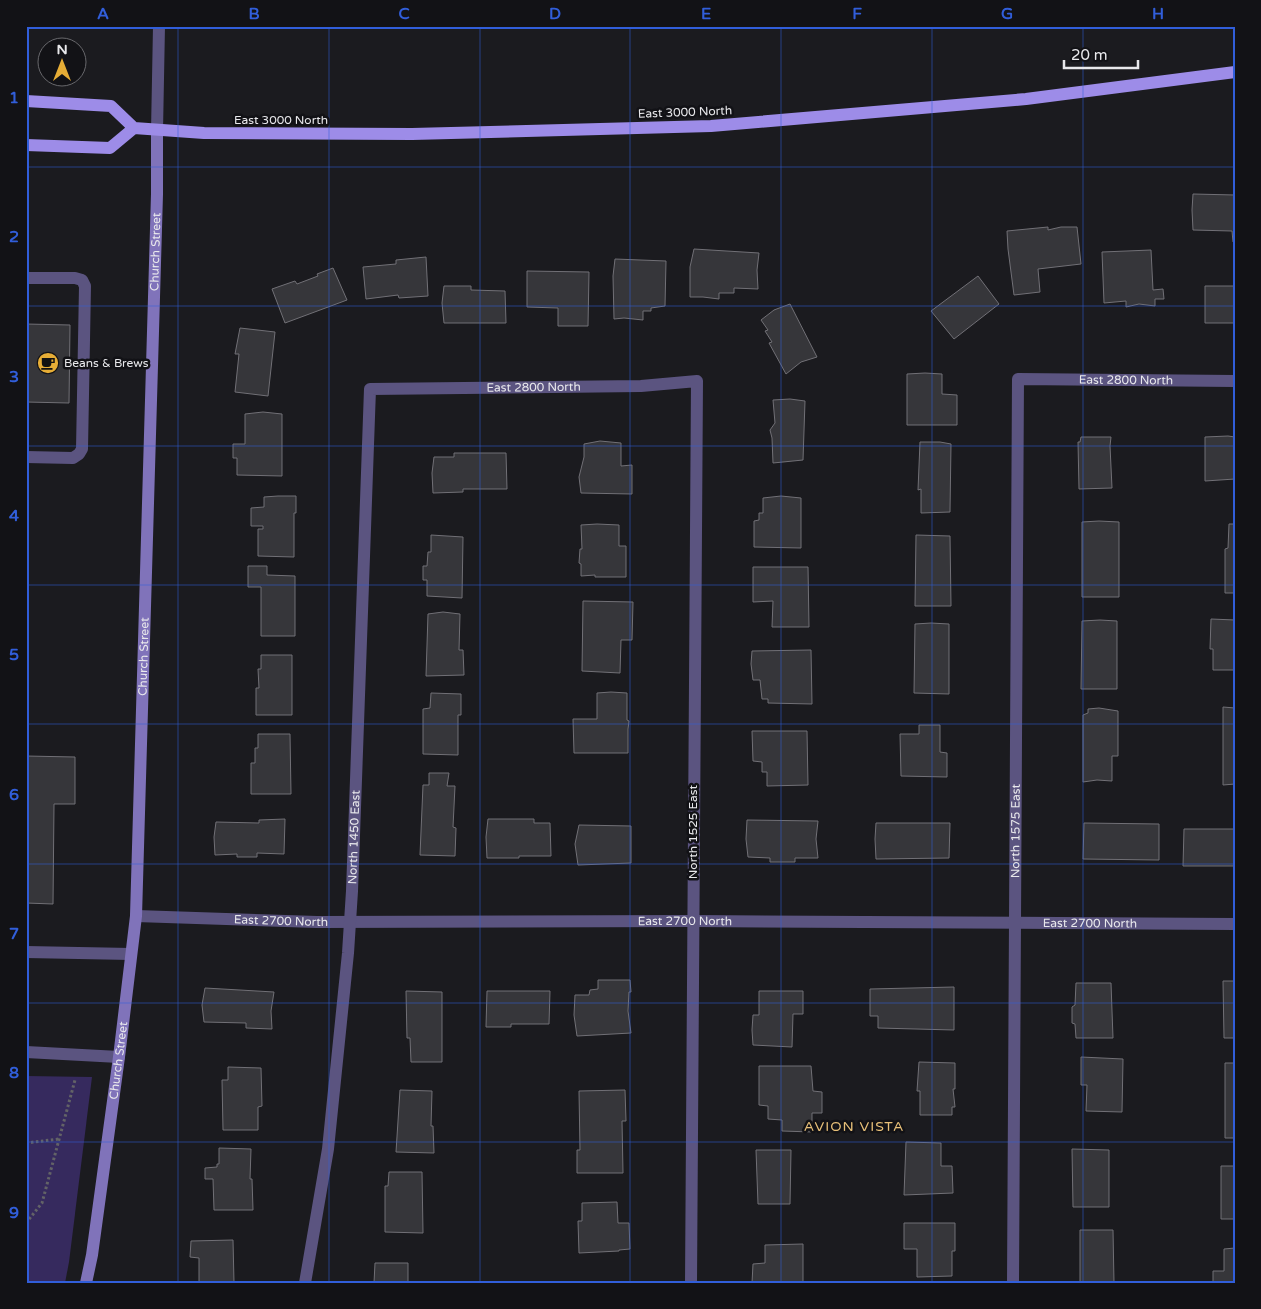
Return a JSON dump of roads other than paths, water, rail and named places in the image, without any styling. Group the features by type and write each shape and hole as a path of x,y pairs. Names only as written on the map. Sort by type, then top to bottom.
{"main road":[{"name":"East 3000 North","path":"134,128 204,133 412,134 711,126 1026,99 1235,72"},
{"path":"26,101 111,106 134,128 110,148 26,145"}],"street":[{"name":"Church Street","path":"86,1283 92,1255 119,1057 136,916 157,203 159,26"},
{"path":"26,278 75,278 82,280 85,286 82,448 80,454 73,458 26,457"},
{"name":"East 2800 North","path":"1018,379 1235,381"},
{"name":"North 1575 East","path":"1014,1283 1018,379"},
{"name":"East 2800 North","path":"370,389 641,386 697,381"},
{"name":"North 1525 East","path":"691,1283 697,381"},
{"name":"North 1450 East","path":"305,1283 328,1149 350,922 370,389"},
{"name":"East 2700 North","path":"136,916 350,922 693,921 1235,924"},
{"path":"26,952 131,954"},
{"path":"26,1052 119,1057"}],"place":[{"name":"Beans & Brews","path":"48,363"}],"district":[{"name":"AVION VISTA","path":"854,1126"}]}
